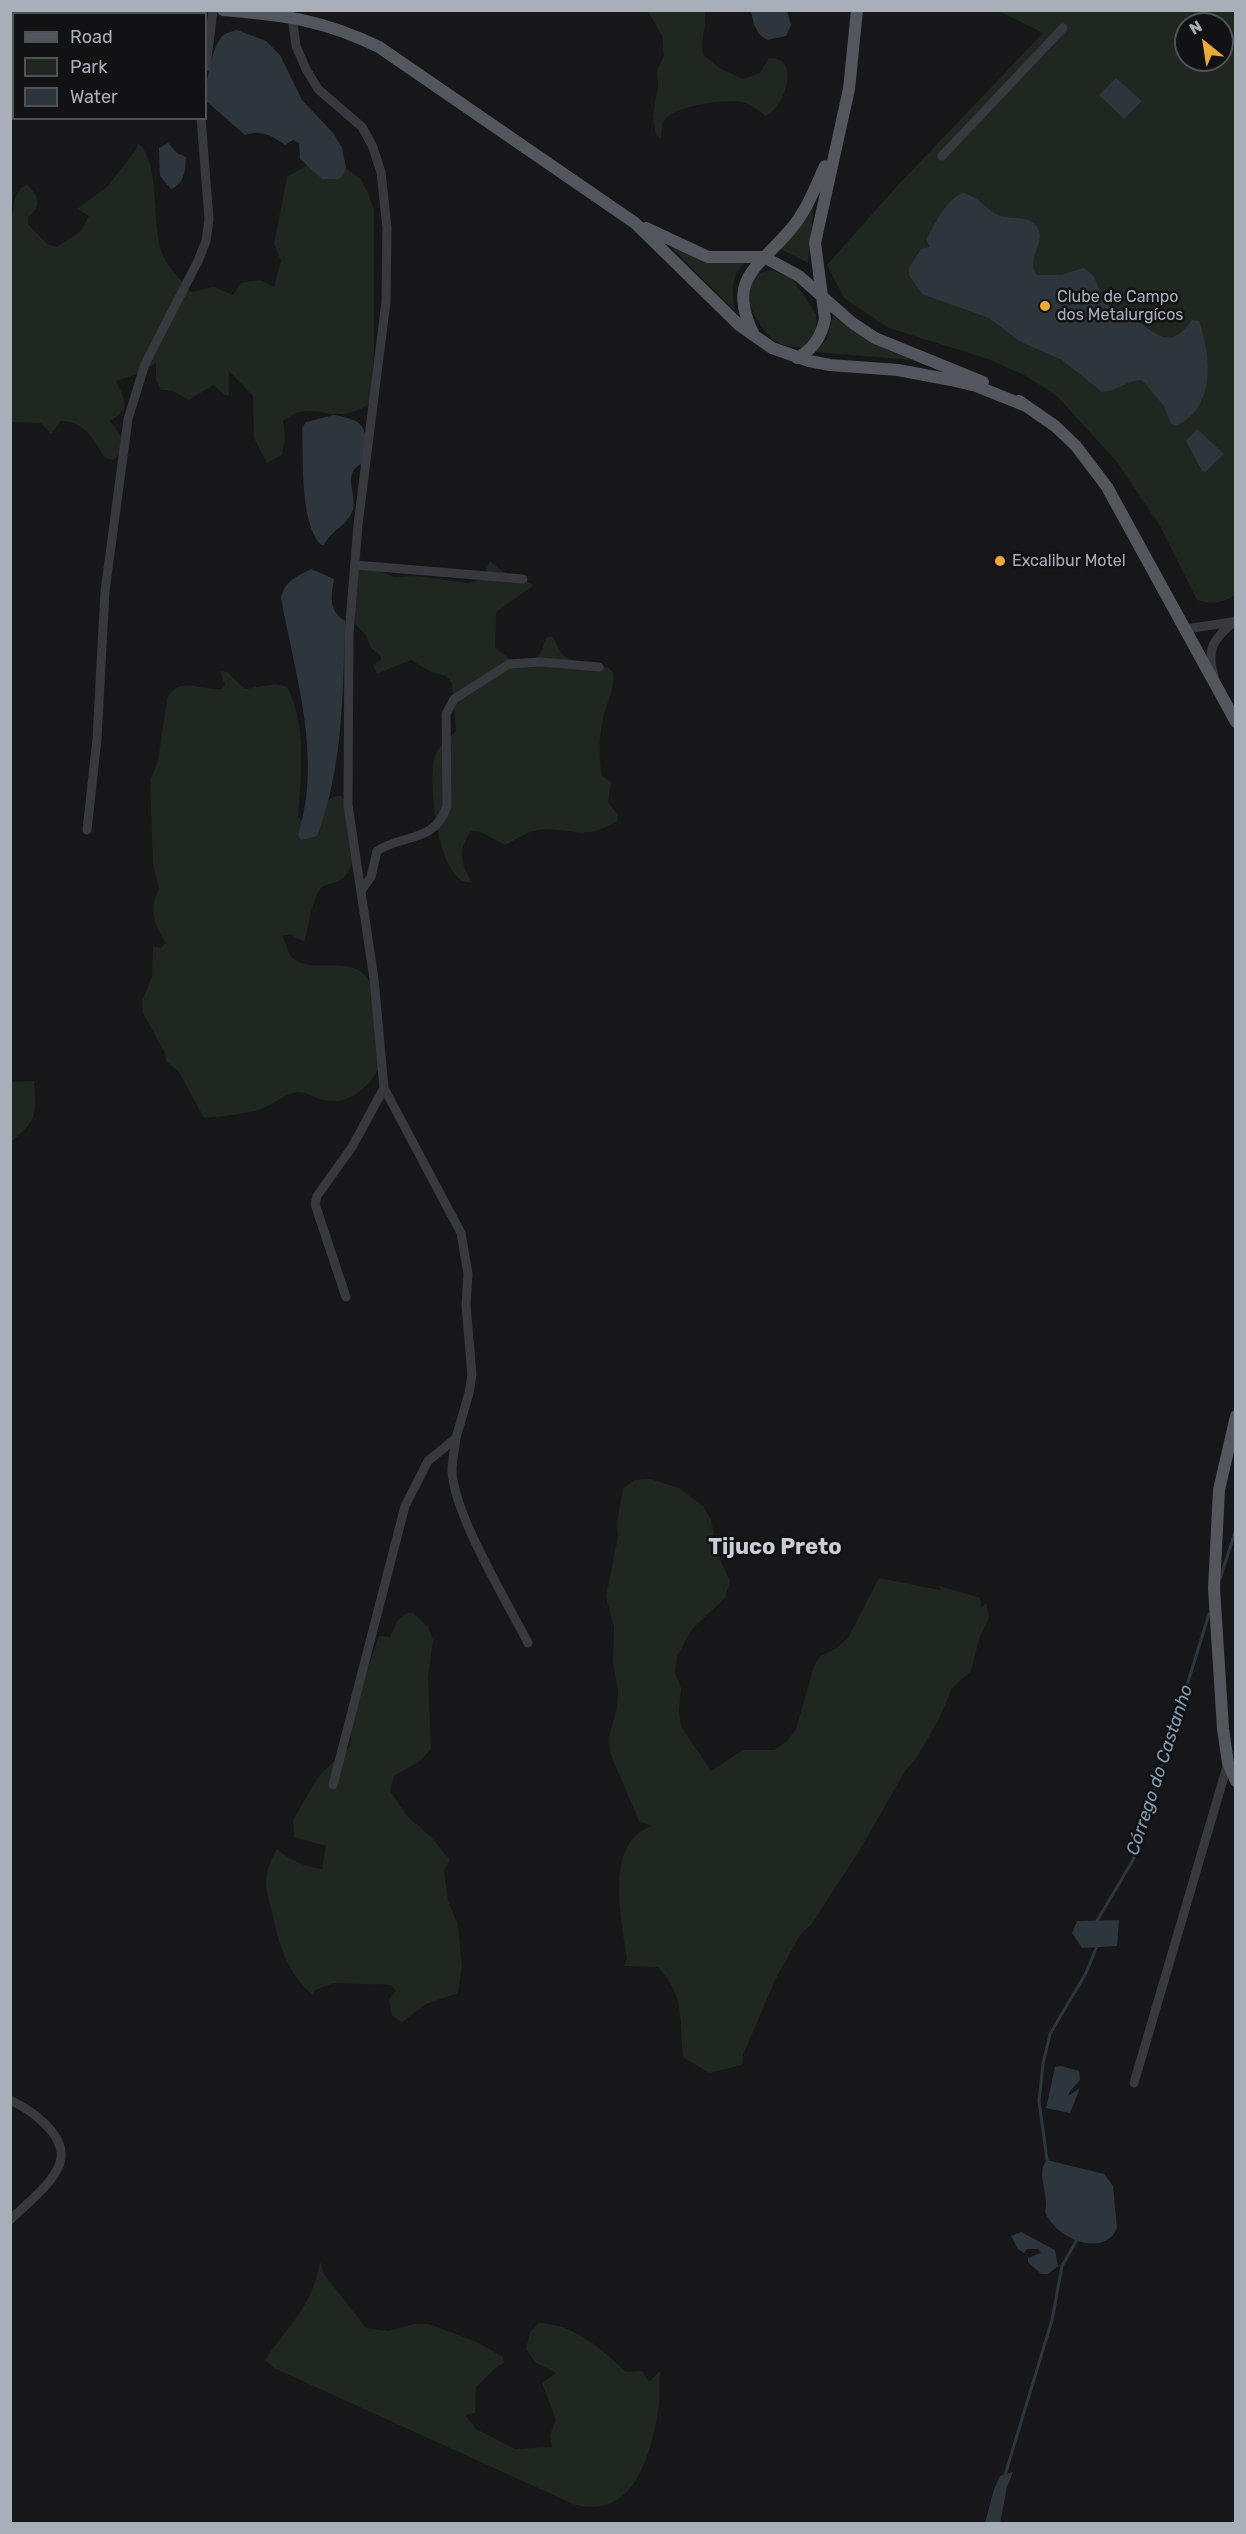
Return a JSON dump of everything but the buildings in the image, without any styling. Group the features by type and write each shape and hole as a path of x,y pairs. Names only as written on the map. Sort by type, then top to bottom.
{"main road":[{"path":"168,12 183,10"},
{"path":"223,10 292,16 344,30 379,47 635,223 756,338 779,352 830,365 898,370 951,380 976,386 1026,406"},
{"path":"797,358 814,345 823,330 825,312 815,243 835,143 849,89 857,10"},
{"path":"756,338 745,310 743,289 748,274 802,214 835,143"},
{"path":"635,223 708,257 763,257 788,269 851,322 875,338 983,382 1026,406 1055,426 1088,460 1125,518 1236,722"},
{"path":"1236,1416 1219,1490 1214,1588 1223,1729 1228,1763 1236,1781"}],"street":[{"path":"207,59 213,10"},
{"path":"292,16 296,46 306,69 318,89 366,134 381,172 388,261 385,326 371,411 349,634 348,805 374,980 384,1088 461,1233 466,1255 466,1305 472,1375 470,1393 456,1438 452,1471 456,1494 466,1520 528,1643"},
{"path":"942,156 1062,28"},
{"path":"87,830 97,739 105,591 128,419 145,364 206,241 209,219 201,120"},
{"path":"355,565 523,579"},
{"path":"1186,629 1235,621"},
{"path":"1221,695 1211,663 1212,644 1217,635 1235,621"},
{"path":"361,891 371,877 377,850 421,835 436,827 443,818 447,806 446,714 454,699 509,664 540,662 599,667"},
{"path":"346,1297 315,1204 317,1196 352,1147 384,1088"},
{"path":"333,1785 405,1506 428,1461 456,1438"},
{"path":"1134,2083 1228,1763"},
{"path":"10,2100 47,2124 60,2156 60,2164 49,2181 10,2220"}],"green space":[{"path":"11,10 117,10 115,12 12,12 11,58"},
{"path":"648,11 704,11 703,55 721,69 743,79 760,73 769,58 779,60 785,65 788,73 787,83 773,111 766,116 748,104 733,101 703,104 682,109 667,117 662,127 661,139 656,135 653,116 658,86 657,70 664,56 662,36"},
{"name":"Clube de Campo dos Metalurgícos","path":"999,11 1235,11 1235,595 1221,602 1197,600 1160,526 1117,462 1057,396 1024,375 988,359 889,328 844,298 827,265 898,185 1043,33"},
{"path":"138,143 150,163 158,239 163,257 191,292 214,287 233,295 241,283 260,280 274,287 281,261 274,244 287,177 313,162 333,160 360,178 374,210 374,350 371,402 346,414 305,411 294,414 283,421 285,437 282,455 267,463 254,438 253,396 229,371 229,395 225,395 213,385 189,400 171,390 161,390 156,379 156,363 140,373 116,381 125,404 121,412 110,421 121,436 123,446 113,460 105,458 97,444 83,428 70,422 61,421 51,434 41,423 11,422 10,231 15,198 21,188 27,185 35,193 38,201 36,209 28,217 28,224 47,244 57,247 81,231 89,216 77,209 107,187 136,150"},
{"path":"814,201 808,263 779,248"},
{"path":"669,245 745,262 734,279 735,311"},
{"path":"772,270 793,279 816,314 816,334 805,348 781,344 771,338 755,316 750,304 751,282 759,274"},
{"path":"833,315 860,336 912,360 815,352 827,339"},
{"path":"490,561 502,571 534,585 496,612 495,648 510,659 529,664 540,654 546,638 552,636 563,656 591,668 607,667 613,672 612,690 604,713 600,754 602,776 611,782 608,802 618,815 617,821 593,831 542,830 527,833 505,845 481,832 471,831 464,844 462,856 465,869 472,882 460,879 451,868 443,851 434,807 435,756 456,731 452,683 446,676 431,672 411,660 377,674 373,665 381,660 381,656 371,648 366,635 356,625 353,615 359,567 374,569 394,577 415,576 468,583 482,579"},
{"path":"220,671 227,672 245,689 276,684 287,687 298,717 300,734 301,768 298,817 301,820 307,819 335,796 342,796 346,802 353,842 353,853 348,872 339,881 323,887 318,892 304,942 290,934 282,936 290,954 299,962 309,965 348,966 365,975 371,984 381,1063 373,1079 366,1086 351,1097 342,1100 324,1100 297,1092 255,1111 204,1118 179,1072 166,1061 165,1053 143,1013 142,1001 152,977 153,946 161,948 166,943 158,930 153,910 159,889 153,864 150,781 158,761 167,699 178,687 222,689 225,685"},
{"path":"34,1081 35,1110 31,1122 11,1142 11,1082"},
{"path":"650,1479 679,1488 703,1506 711,1520 718,1555 730,1581 725,1598 692,1629 677,1656 675,1673 681,1688 679,1711 681,1727 711,1771 743,1750 774,1750 787,1741 796,1729 814,1666 820,1656 837,1648 848,1638 879,1578 940,1590 940,1586 980,1598 981,1608 986,1603 989,1617 979,1639 971,1671 952,1688 939,1719 916,1759 905,1771 861,1848 811,1925 800,1935 775,1980 743,2055 742,2065 709,2073 683,2057 677,1999 667,1978 658,1967 624,1966 627,1958 620,1904 621,1865 627,1848 637,1835 652,1826 639,1821 610,1753 609,1737 617,1708 618,1691 613,1661 614,1627 606,1597 618,1537 617,1523 623,1489 634,1480"},
{"path":"407,1613 413,1613 428,1627 433,1640 428,1678 431,1749 420,1761 394,1776 390,1791 407,1816 431,1837 450,1860 444,1870 448,1901 458,1925 462,1966 458,1993 426,2004 402,2022 392,2016 389,1999 396,1991 391,1985 334,1983 315,1990 313,1995 304,1987 285,1958 274,1924 266,1884 268,1868 277,1849 298,1862 322,1869 326,1846 294,1837 293,1820 318,1777 350,1746 353,1711 379,1636 390,1637 398,1620"},
{"path":"320,2261 324,2274 366,2328 388,2331 414,2324 429,2324 477,2342 503,2357 504,2363 496,2367 476,2387 475,2413 465,2415 476,2429 515,2449 552,2447 550,2435 556,2420 542,2383 556,2373 535,2362 526,2349 530,2332 539,2323 552,2324 576,2333 587,2339 626,2372 642,2371 649,2382 660,2371 656,2423 645,2461 637,2478 626,2493 612,2503 594,2507 573,2504 274,2368 265,2360 306,2303 317,2277"}],"water":[{"path":"751,11 787,11 791,25 786,36 767,40 760,35 754,25"},
{"path":"237,30 266,41 280,55 302,100 334,134 342,148 346,168 343,176 338,179 322,179 300,159 299,143 293,140 285,145 266,134 245,135 207,102 209,69 220,39 227,33"},
{"path":"1116,78 1142,101 1124,119 1099,95"},
{"path":"168,143 177,153 186,157 182,180 171,189 160,176 159,148"},
{"path":"963,193 974,197 998,215 1027,220 1036,225 1040,237 1033,264 1037,275 1061,275 1083,268 1095,279 1109,305 1164,337 1170,338 1177,335 1192,320 1199,321 1206,350 1207,380 1199,406 1189,417 1176,426 1171,424 1164,406 1142,380 1102,392 1062,360 1019,341 989,318 922,294 909,275 909,268 921,249 930,247 926,240 942,213 951,201"},
{"path":"334,415 346,417 360,424 364,429 363,463 356,467 351,477 354,503 351,515 324,545 321,545 309,521 306,506 302,428 306,422"},
{"path":"1197,429 1224,454 1205,472 1202,471 1186,441"},
{"path":"311,569 334,579 333,608 345,621 343,676 337,758 326,810 317,836 301,840 298,835 305,806 308,776 307,746 299,687 281,598 288,583"},
{"path":"1119,1920 1117,1946 1082,1948 1072,1933 1077,1921"},
{"path":"1061,2066 1079,2071 1080,2080 1068,2096 1080,2088 1070,2113 1046,2108 1055,2067"},
{"path":"1047,2160 1104,2174 1113,2186 1117,2228 1111,2238 1091,2244 1079,2241 1068,2236 1050,2221 1045,2211 1046,2199 1042,2178 1042,2171"},
{"path":"1021,2232 1055,2250 1058,2266 1048,2274 1041,2274 1028,2262 1028,2258 1041,2253 1038,2249 1027,2249 1024,2253 1018,2249 1011,2236"},
{"path":"1013,2472 1007,2487 1000,2523 985,2523 1000,2476"}],"waterway":[{"name":"Córrego do Castanho","path":"1220,1579 1236,1529"},
{"name":"Córrego do Castanho","path":"1097,1921 1133,1860 1209,1614"},
{"name":"Córrego do Castanho","path":"1047,2160 1039,2101 1043,2064 1050,2034 1086,1973 1097,1946"},
{"path":"1005,2475 1052,2320 1062,2266 1078,2238"}],"place":[{"name":"Clube de Campo dos Metalurgícos","path":"1045,306"},
{"name":"Excalibur Motel","path":"1000,561"}],"district":[{"name":"Tijuco Preto","path":"775,1548"}]}
